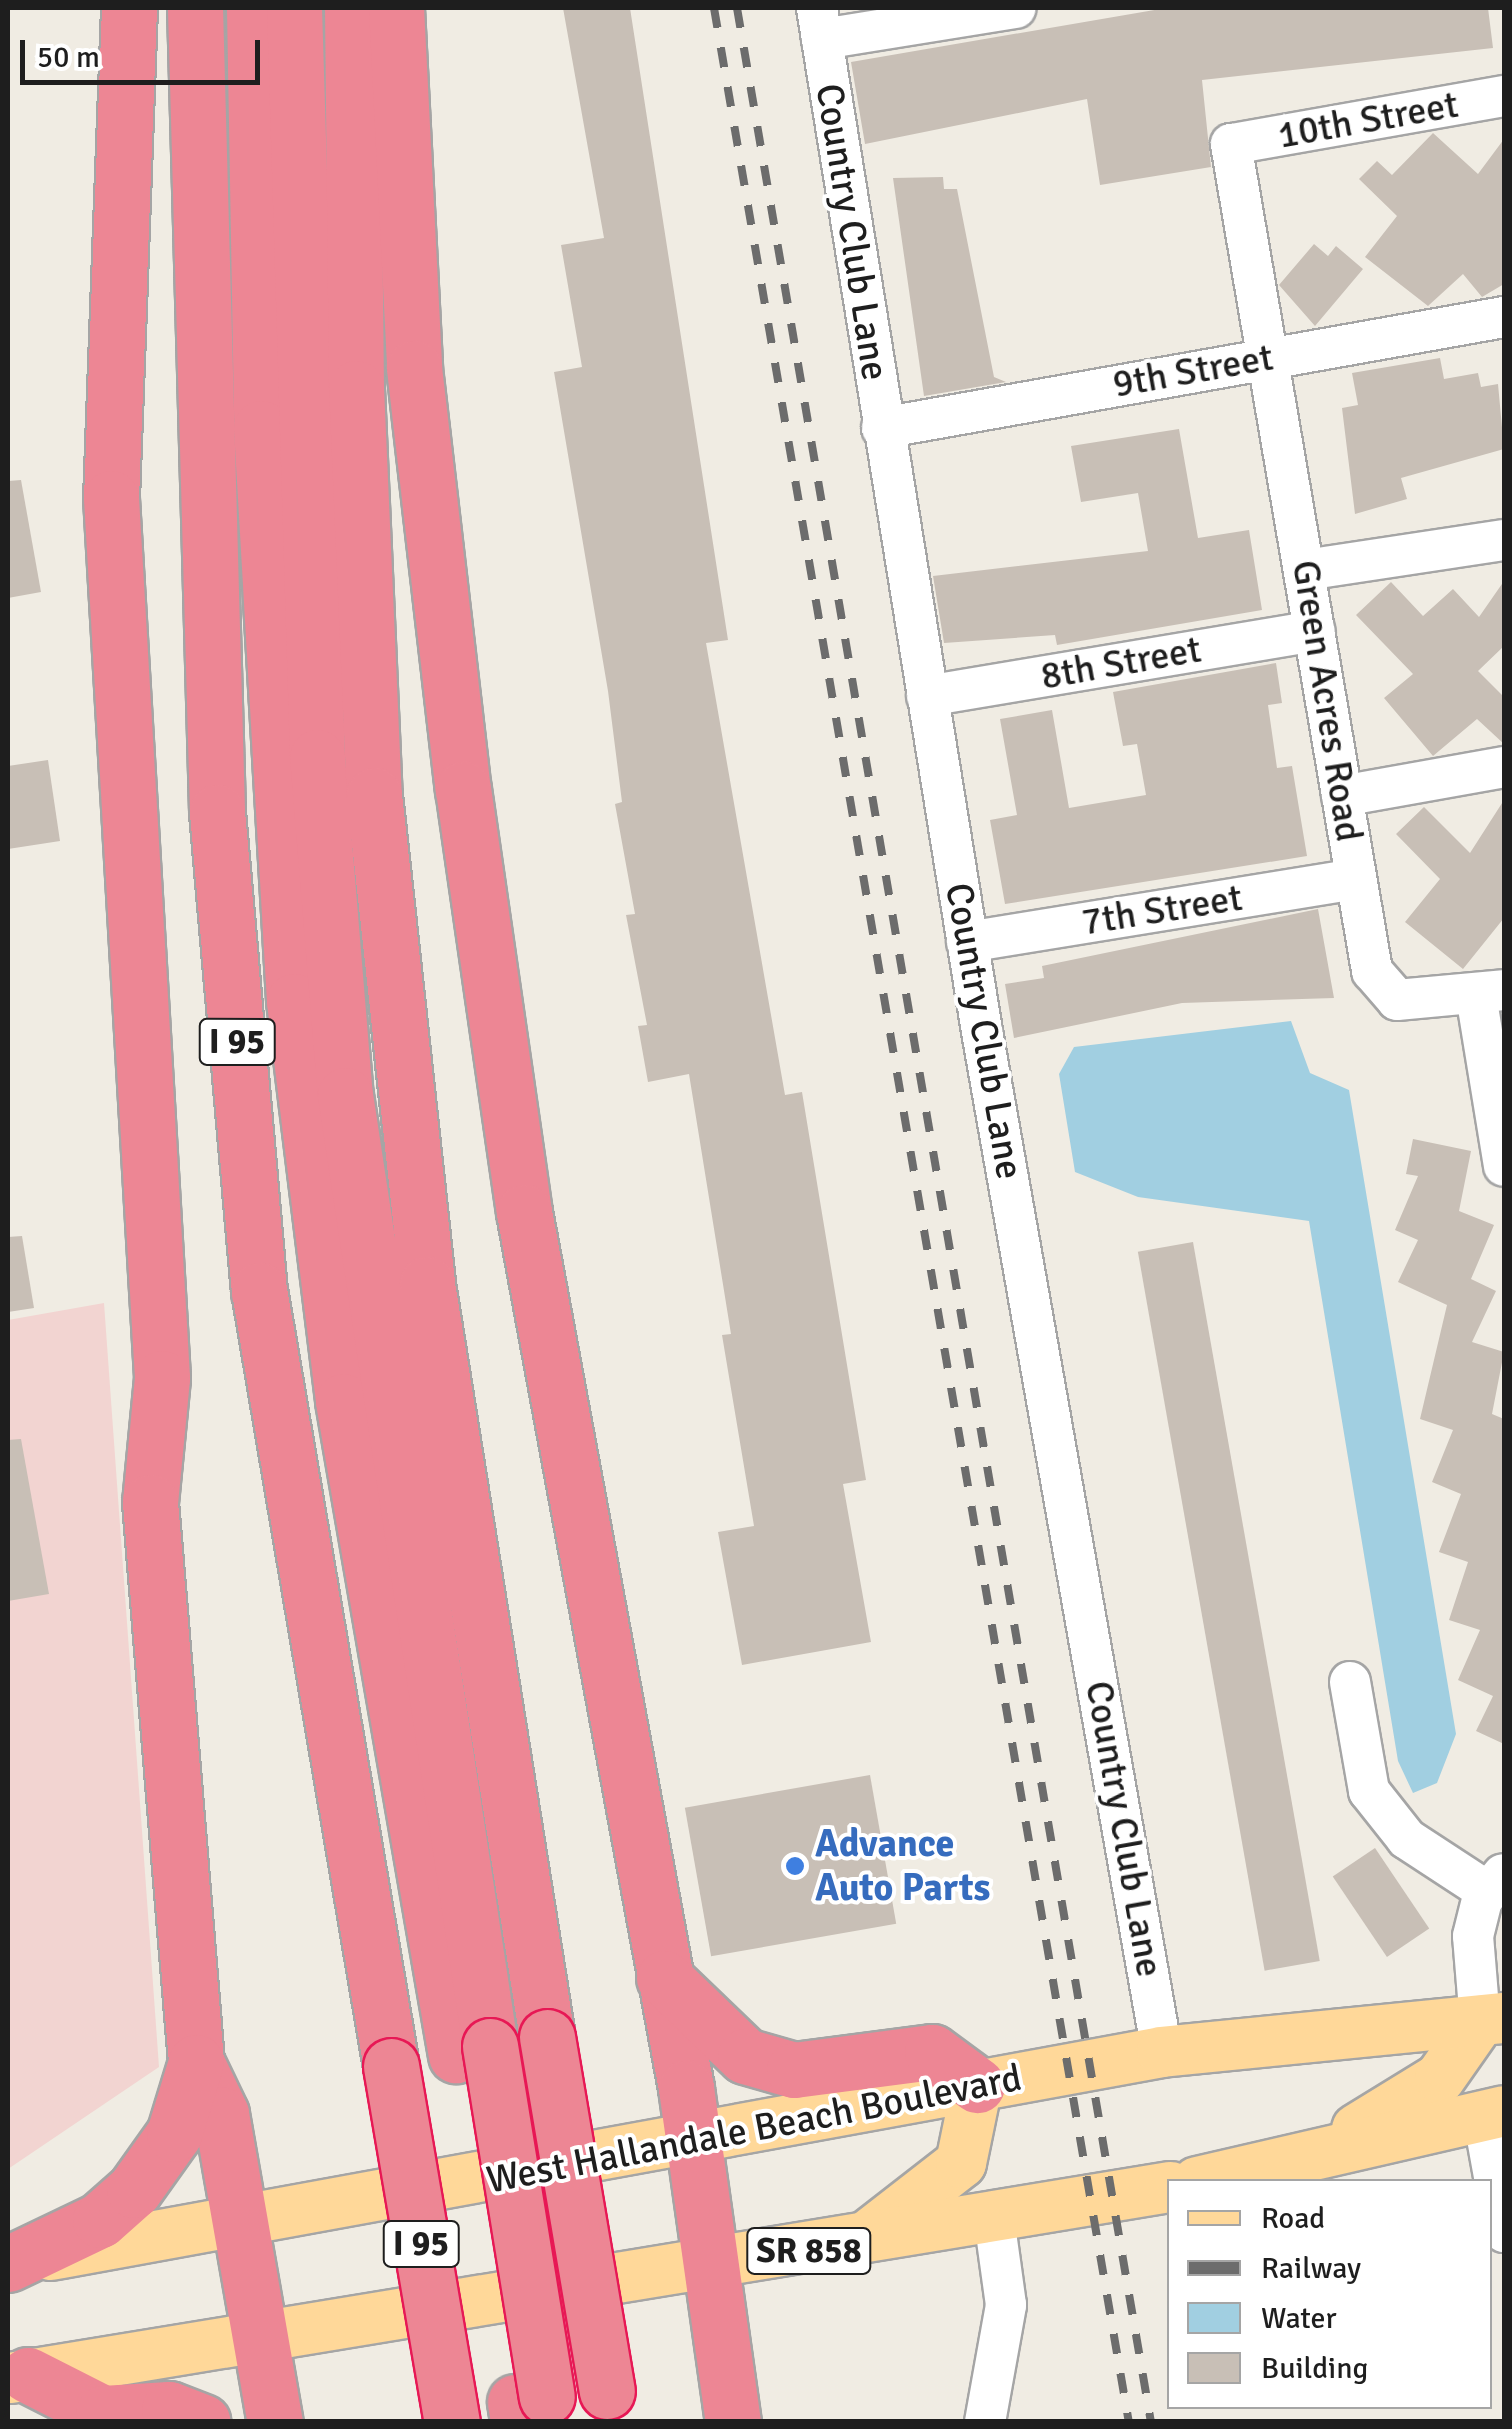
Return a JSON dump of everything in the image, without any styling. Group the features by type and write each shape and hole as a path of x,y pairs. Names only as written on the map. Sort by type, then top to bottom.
{"highway":[{"path":"8,2264 100,2220 134,2190 174,2134 196,2062 150,1502 162,1378 111,498 128,8"},
{"name":"I 95","path":"195,8 217,812 259,1290 452,2422"},
{"path":"254,8 261,428 294,1001 343,1401 473,2050"},
{"path":"294,8 317,757 345,1094 473,2050 533,2410"},
{"path":"352,8 356,388 374,795 426,1284 610,2406"},
{"path":"396,8 414,368 463,789 524,1212 694,2142 733,2422"},
{"path":"664,1978 745,2056 794,2070 932,2052 978,2085"},
{"path":"196,2062 222,2114 275,2422"},
{"path":"18,2377 103,2412 169,2409 203,2422"}],"main road":[{"name":"West Hallandale Beach Boulevard","path":"8,2264 241,2218 694,2142 1162,2052 1492,2019"},
{"path":"1290,2164 1412,2100 1462,2056 1492,2019"},
{"path":"856,2242 961,2163 978,2085"},
{"path":"1212,2179 1290,2164 1497,2100"},
{"name":"SR 858","path":"18,2377 260,2343 1167,2187"}],"street":[{"path":"819,23 1016,8"},
{"name":"Country Club Lane","path":"819,23 967,942 1162,2052"},
{"name":"10th Street","path":"1231,144 1504,96"},
{"name":"Green Acres Road","path":"1231,144 1372,971 1398,1000 1490,993 1504,1166"},
{"name":"9th Street","path":"882,428 1504,317"},
{"path":"1306,570 1504,540"},
{"name":"8th Street","path":"927,696 1315,631"},
{"path":"1342,796 1504,767"},
{"name":"7th Street","path":"967,942 1356,878"},
{"path":"1350,1682 1369,1790 1407,1839 1496,1882 1473,1936 1492,2019"},
{"path":"1497,2100 1504,2232"},
{"path":"985,2422 1006,2305 994,2218"}],"shaded area":[{"path":"104,1303 159,2067 8,2169 8,1320"}],"water":[{"path":"1291,1021 1310,1073 1349,1090 1456,1734 1437,1783 1413,1793 1398,1761 1309,1221 1138,1197 1075,1172 1059,1074 1074,1047"}],"building":[{"path":"563,8 630,8 728,640 706,643 785,1095 802,1092 866,1480 843,1484 871,1642 742,1665 718,1532 754,1526 722,1335 731,1334 689,1074 648,1082 638,1026 647,1025 626,915 635,914 615,804 622,802 608,691 554,372 582,367 561,245 604,238"},
{"path":"1166,8 1488,8 1493,48 1202,80 1211,167 1100,185 1087,99 865,144 851,62"},
{"path":"1433,133 1478,174 1504,139 1504,284 1482,297 1463,274 1428,306 1365,257 1397,216 1359,179 1377,161 1392,175"},
{"path":"943,177 944,189 957,189 994,377 1006,382 924,396 893,178"},
{"path":"1314,244 1328,256 1336,246 1363,269 1315,326 1279,285"},
{"path":"1440,358 1444,379 1478,373 1481,387 1498,384 1504,449 1401,478 1407,499 1355,514 1342,408 1358,405 1352,373"},
{"path":"1179,429 1198,538 1249,530 1262,610 1057,645 1055,635 944,643 933,576 1148,551 1138,493 1081,502 1071,446"},
{"path":"21,480 41,592 8,598 8,481"},
{"path":"1504,581 1504,646 1478,671 1504,697 1504,744 1477,719 1433,756 1384,698 1413,674 1356,615 1391,582 1423,616 1453,589 1479,617"},
{"path":"1276,663 1282,703 1268,705 1277,768 1292,766 1307,856 1005,904 990,820 1017,815 1000,719 1052,710 1069,808 1146,795 1137,744 1123,746 1113,692"},
{"path":"48,760 60,841 8,849 8,766"},
{"path":"1504,800 1504,918 1463,969 1405,922 1440,879 1396,834 1424,807 1470,853"},
{"path":"1318,909 1334,998 1182,1003 1014,1038 1005,984 1044,978 1042,966"},
{"path":"1413,1139 1471,1151 1459,1211 1494,1225 1471,1279 1496,1291 1472,1342 1504,1352 1492,1414 1504,1419 1504,1744 1476,1731 1493,1696 1458,1680 1480,1630 1449,1620 1468,1562 1439,1552 1461,1494 1432,1482 1453,1430 1420,1419 1447,1305 1398,1282 1418,1240 1395,1230 1418,1176 1406,1174"},
{"path":"22,1236 34,1308 8,1312 8,1237"},
{"path":"1193,1242 1320,1961 1265,1971 1138,1252"},
{"path":"21,1439 49,1594 8,1601 8,1440"},
{"path":"870,1775 896,1924 711,1956 685,1808"},
{"path":"1375,1848 1429,1928 1387,1957 1333,1877"}],"railway":[{"path":"714,8 1129,2422"},
{"path":"737,8 1151,2422"}],"place":[{"name":"Advance Auto Parts","path":"795,1866"}]}
